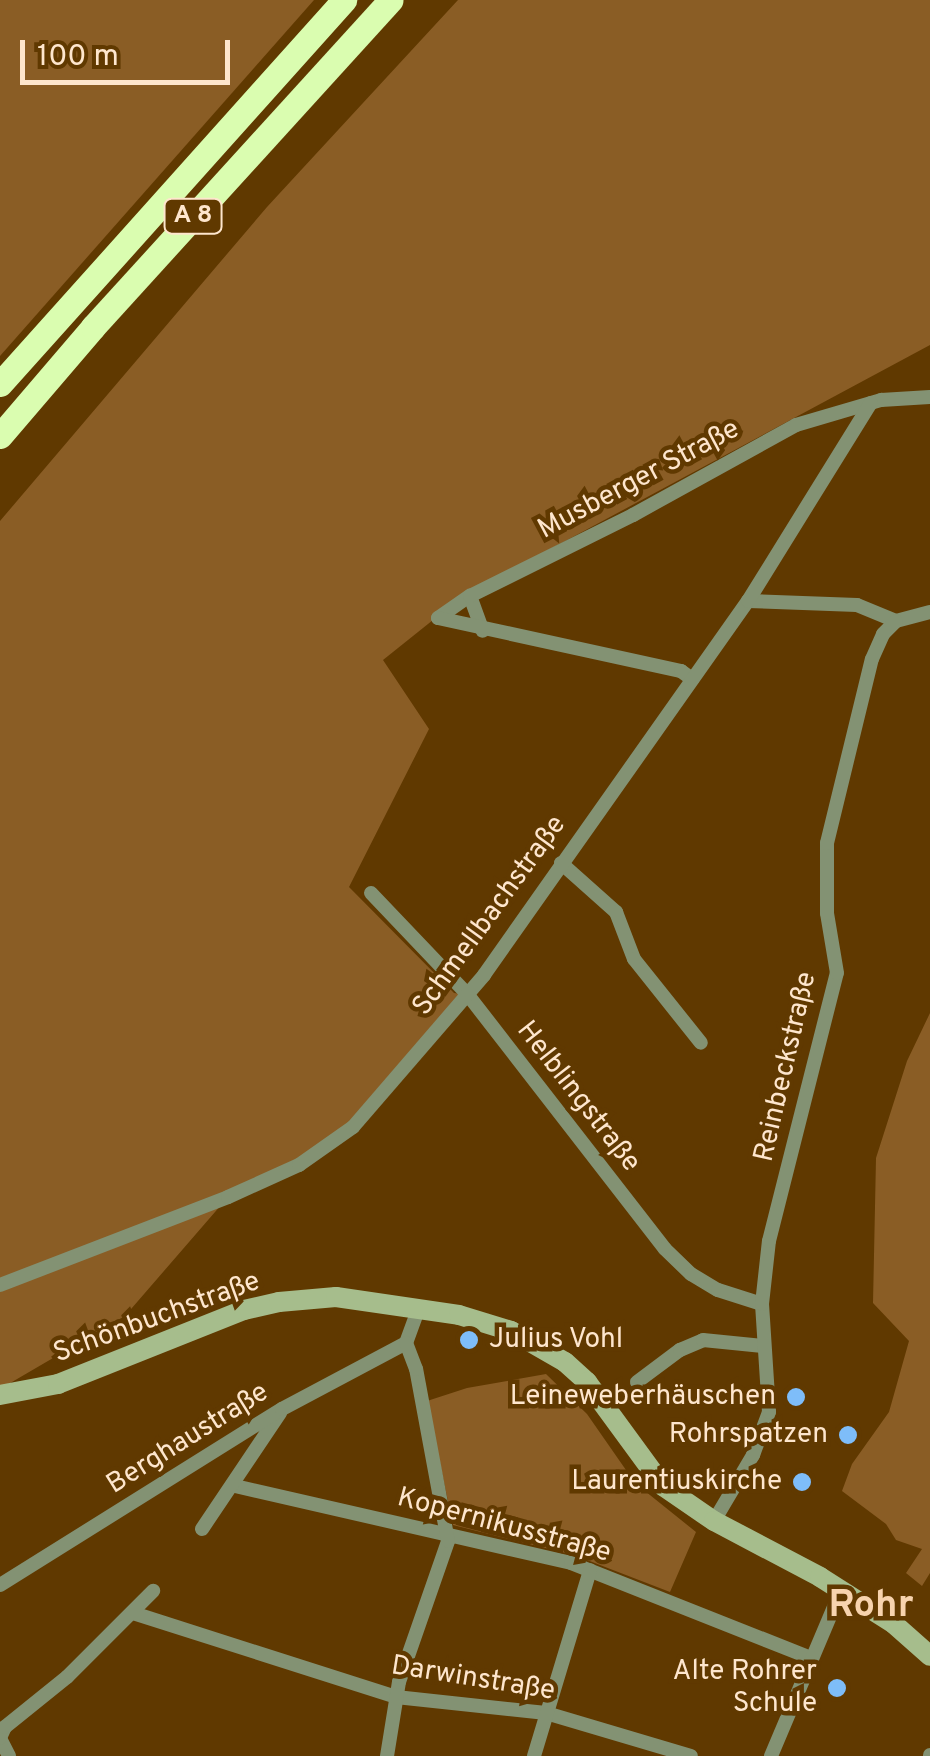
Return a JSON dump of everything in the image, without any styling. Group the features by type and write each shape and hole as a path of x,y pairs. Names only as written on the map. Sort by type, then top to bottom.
{"highway":[{"name":"A 8","path":"0,384 344,0"},
{"name":"A 8","path":"0,436 92,326 391,0"}],"main road":[{"name":"Schönbuchstraße","path":"0,1395 58,1384 244,1310 279,1302 336,1297 420,1308 510,1331 565,1362 587,1382 664,1486 714,1521 841,1590 894,1624 930,1656"}],"street":[{"name":"Musberger Straße","path":"482,632 438,618 470,596 633,515 796,425 870,403 930,397"},
{"name":"Schmellbachstraße","path":"0,1285 205,1206 298,1165 353,1127 468,995 748,601 870,403"},
{"path":"470,596 482,632 681,672 692,678"},
{"path":"748,601 857,606 896,620 930,612"},
{"name":"Reinbeckstraße","path":"714,1521 754,1455 768,1412 770,1376 763,1346 762,1304 770,1241 835,988 826,903 827,843 872,659 883,634 896,620"},
{"path":"561,863 616,912 634,959 701,1043"},
{"name":"Helblingstraße","path":"371,894 468,995 666,1249 692,1274 718,1290 762,1304"},
{"path":"387,1756 396,1696 447,1534 416,1368 406,1343 420,1308"},
{"path":"636,1382 680,1350 703,1340 763,1346"},
{"name":"Berghaustraße","path":"0,1585 282,1410 406,1343"},
{"path":"202,1529 235,1486 282,1410"},
{"name":"Kopernikusstraße","path":"235,1486 590,1570 809,1657"},
{"path":"534,1756 590,1570"},
{"path":"771,1756 809,1657 841,1590"},
{"path":"10,1756 0,1738 6,1727 133,1613 152,1591"},
{"name":"Darwinstraße","path":"133,1613 396,1696 546,1713 691,1756"}],"shaded area":[{"path":"0,0 314,0 0,356"},
{"path":"458,0 930,0 930,345 463,596 383,660 429,729 349,887 454,993 468,995 353,1127 228,1197 125,1316 0,1389 0,521 267,207"},
{"path":"930,1013 930,1573 922,1586 906,1573 922,1549 896,1540 886,1524 842,1491 852,1464 889,1412 909,1341 873,1303 876,1158 907,1061"},
{"path":"546,1374 587,1414 635,1483 696,1532 670,1592 574,1555 453,1525 427,1401 467,1388"}],"place":[{"name":"Julius Vohl","path":"469,1340"},
{"name":"Leineweberhäuschen","path":"796,1397"},
{"name":"Rohrspatzen","path":"848,1435"},
{"name":"Laurentiuskirche","path":"802,1482"},
{"name":"Alte Rohrer Schule","path":"837,1688"}],"district":[{"name":"Rohr","path":"871,1607"}]}
